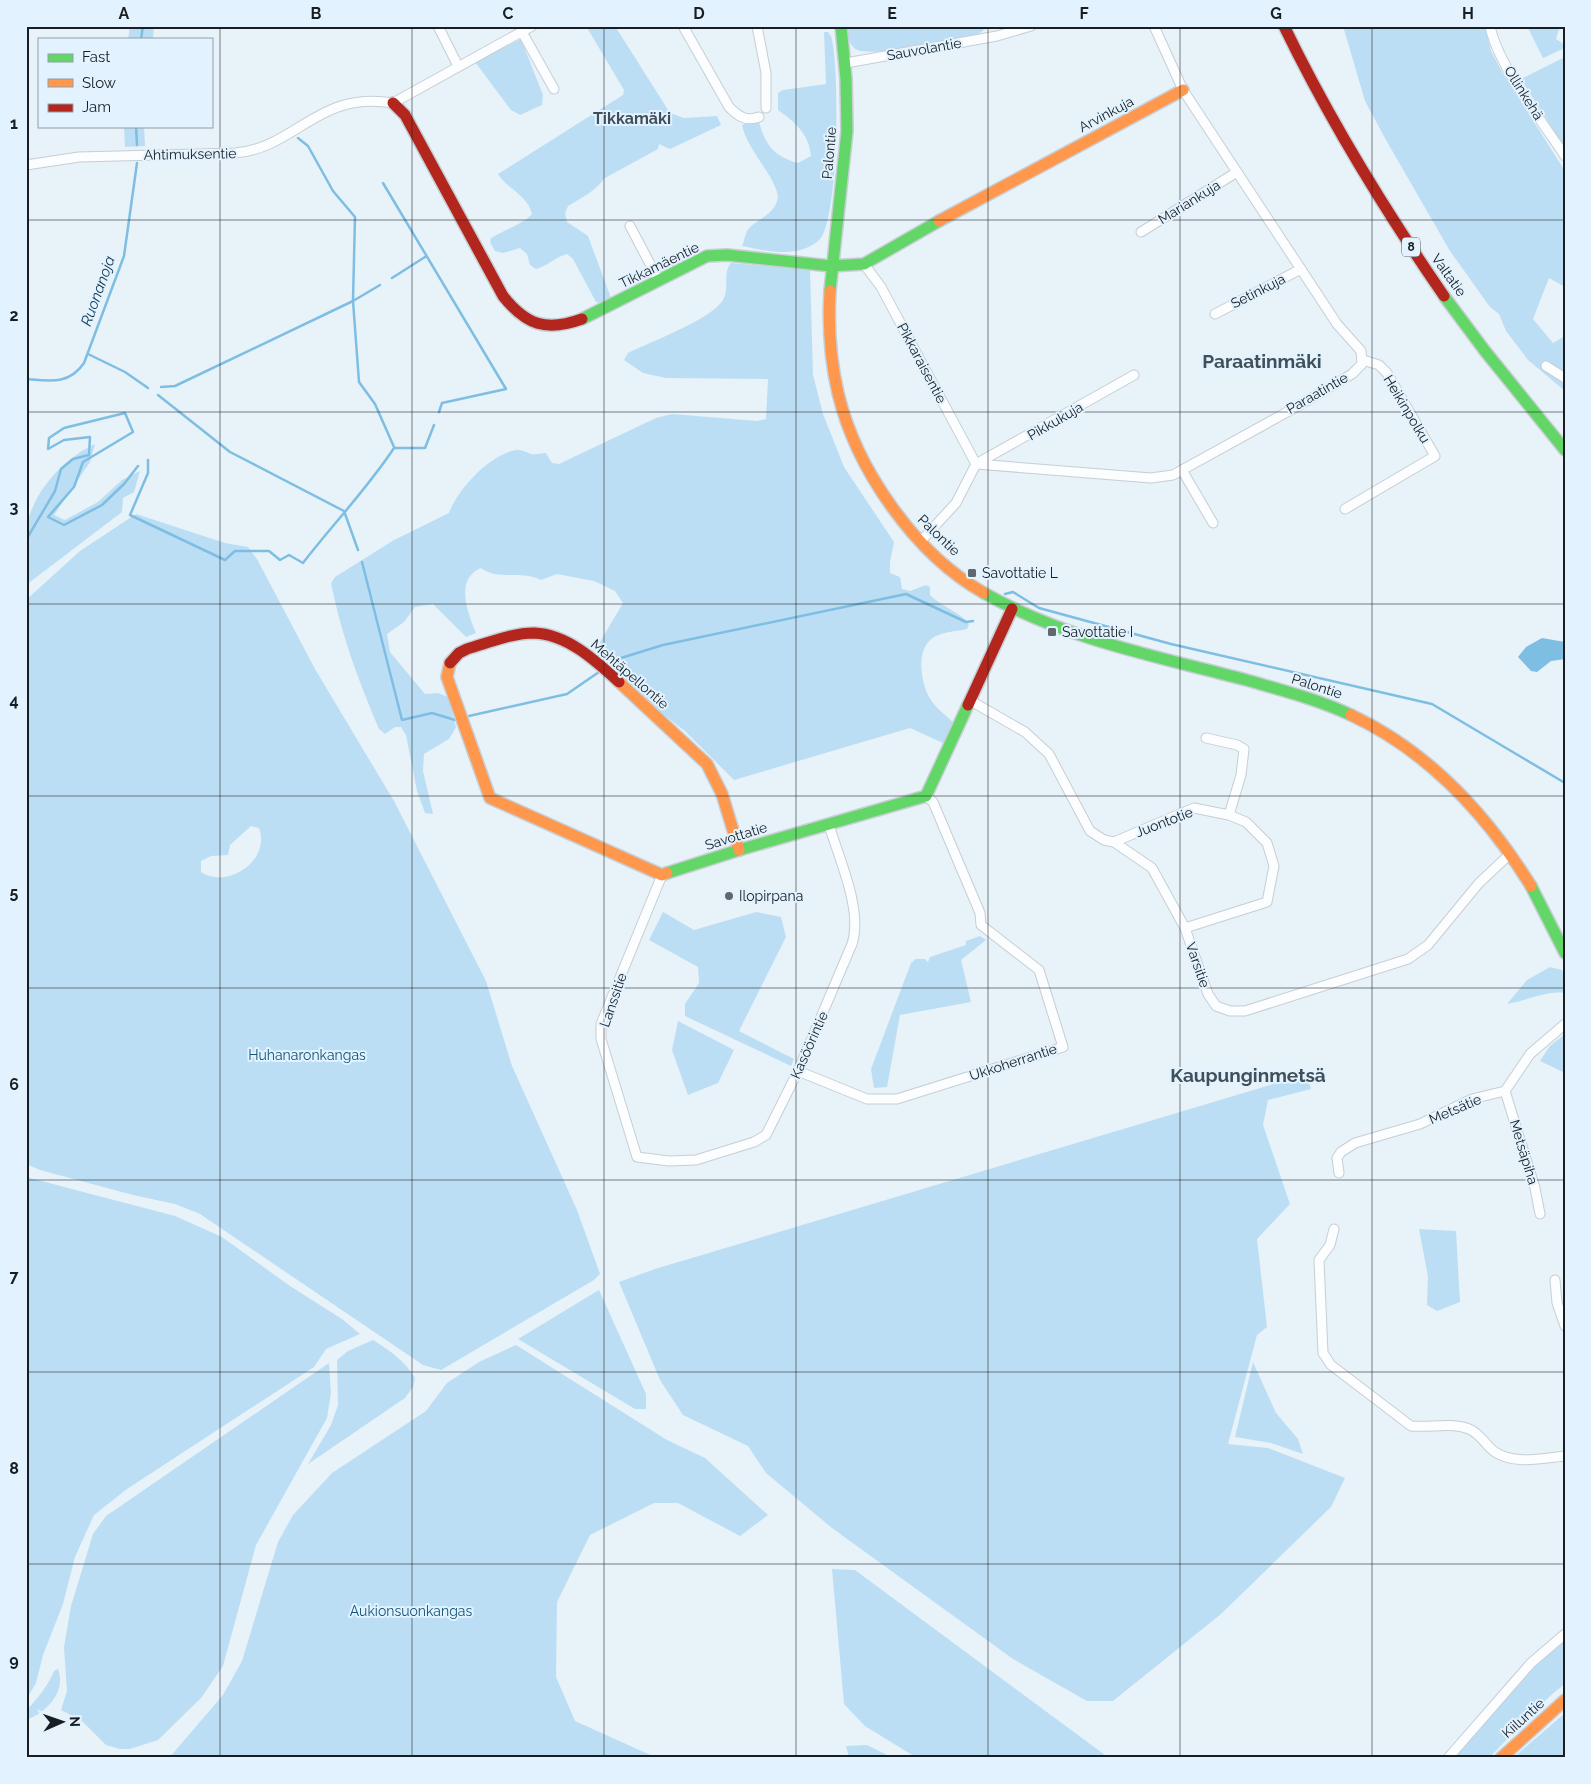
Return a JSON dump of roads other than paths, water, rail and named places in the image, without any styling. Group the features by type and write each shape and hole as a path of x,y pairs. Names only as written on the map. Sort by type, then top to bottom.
{"main road":[{"name":"Palontie","path":"841,26 846,62 848,103 845,151 830,266 829,341 834,377 844,414 861,456 872,477 898,515 921,541 950,567 1012,610 1049,625 1094,639 1299,695 1341,709 1377,728 1428,762 1480,816 1510,854 1537,895 1565,953"},
{"name":"Valtatie","path":"1284,26 1343,138 1416,255 1505,376 1565,450"},
{"name":"Arvinkuja","path":"1042,165 1183,90"},
{"name":"Tikkamäentie","path":"393,103 404,115 503,296 519,315 539,325 550,327 571,324 698,260 717,255 830,266 864,264 1042,165"},
{"path":"926,796 1012,610"},
{"name":"Mehtäpellontie","path":"662,875 490,798 447,677 448,666 459,654 467,649 519,635 534,633 548,636 576,647 599,664 707,764 722,794 739,850"},
{"name":"Savottatie","path":"662,875 739,850 926,796"},
{"name":"Kiiluntie","path":"1501,1758 1565,1700"}],"street":[{"path":"438,26 458,66"},
{"path":"393,103 532,26"},
{"path":"684,26 729,107 737,115 746,119 759,117"},
{"path":"758,26 766,73 766,108"},
{"path":"992,26 997,36"},
{"name":"Sauvolantie","path":"846,62 997,36 1030,26"},
{"path":"1154,26 1183,90 1337,324 1361,352 1363,360"},
{"name":"Ollinkehä","path":"1490,26 1498,49 1514,77 1565,156"},
{"path":"522,32 554,89"},
{"name":"Ahtimuksentie","path":"26,165 79,157 244,152 263,146 327,110 349,102 369,100 393,103"},
{"name":"Mariankuja","path":"1141,232 1237,172"},
{"path":"630,226 659,281"},
{"name":"Pikkaraisentie","path":"864,264 881,287 976,464"},
{"name":"Setinkuja","path":"1216,314 1302,269"},
{"name":"Paraatintie","path":"976,464 1152,478 1182,470 1352,374 1360,368 1363,360"},
{"name":"Heikinpolku","path":"1344,509 1435,456 1392,379 1379,365 1363,360"},
{"path":"1546,366 1565,378"},
{"name":"Pikkukuja","path":"976,464 1134,375"},
{"path":"921,541 956,503 976,464"},
{"path":"1182,470 1213,523"},
{"name":"Varsitie","path":"971,701 1025,732 1049,754 1090,831 1104,840 1114,842 1152,868 1185,928 1208,994 1216,1006 1230,1011 1245,1011 1408,959 1428,945 1479,883 1510,854"},
{"path":"1206,738 1237,745 1244,749 1241,775 1229,815"},
{"name":"Ukkoherrantie","path":"798,1071 867,1099 897,1099 1063,1047 1039,970 981,925 980,913 934,802 926,796"},
{"name":"Juontotie","path":"1114,842 1194,808 1229,815 1246,822 1267,843 1274,866 1267,902 1185,928"},
{"name":"Kasöörintie","path":"637,1157 696,1160 754,1142 766,1134 798,1071 856,933 851,898 829,825"},
{"name":"Lanssitie","path":"637,1157 601,1039 602,1024 662,875"},
{"path":"1505,1091 1530,1054 1565,1024"},
{"name":"Metsätie","path":"1339,1173 1337,1158 1347,1147 1420,1124 1472,1099 1505,1091"},
{"name":"Metsäpiha","path":"1505,1091 1535,1188 1540,1214"},
{"path":"1334,1229 1330,1245 1319,1260 1323,1352 1331,1365 1411,1426 1425,1428 1453,1426 1471,1429 1495,1452 1510,1458 1565,1456"},
{"path":"1555,1280 1557,1303 1565,1326"},
{"path":"1448,1758 1531,1663 1565,1634"}],"water":[{"path":"1542,638 1565,642 1565,659 1551,661 1537,672 1531,671 1518,657 1526,647"}],"waterway":[{"name":"Ruonanoja","path":"141,38 143,26"},
{"name":"Ruonanoja","path":"136,128 137,145"},
{"path":"298,138 308,146 333,191 355,217 353,301 359,382 375,404 394,447"},
{"name":"Ruonanoja","path":"26,379 58,380 72,375 84,363 124,256 137,163"},
{"path":"383,183 506,389 442,403 439,412"},
{"path":"392,278 425,257"},
{"path":"161,387 175,386 353,301 380,285"},
{"path":"88,354 125,372 148,388"},
{"path":"158,395 230,452 344,511 358,550"},
{"path":"26,540 55,491 61,469 73,459 89,455 90,437 64,440 48,449 49,438 64,428 125,413 133,432 83,462 74,487 48,517 64,525 102,505 124,484 138,466"},
{"path":"148,460 148,473 130,515 225,560 235,551 269,551 280,560 289,555 303,563 373,478 394,448 425,448 434,425"},
{"path":"362,562 402,720 432,713 455,720"},
{"path":"1005,594 1013,592 1039,608 1171,644 1432,704 1565,783"},
{"path":"612,664 621,658 663,645 906,594 966,622 973,621"},
{"path":"469,716 567,694 599,672"}],"place":[{"name":"Savottatie L","path":"972,573"},
{"name":"Savottatie I","path":"1052,632"},
{"name":"Ilopirpana","path":"729,896"}],"district":[{"name":"Tikkamäki","path":"632,118"},
{"name":"Paraatinmäki","path":"1262,361"},
{"name":"Kaupunginmetsä","path":"1248,1075"}],"park label":[{"name":"Huhanaronkangas","path":"307,1055"},
{"name":"Aukionsuonkangas","path":"411,1611"}]}
